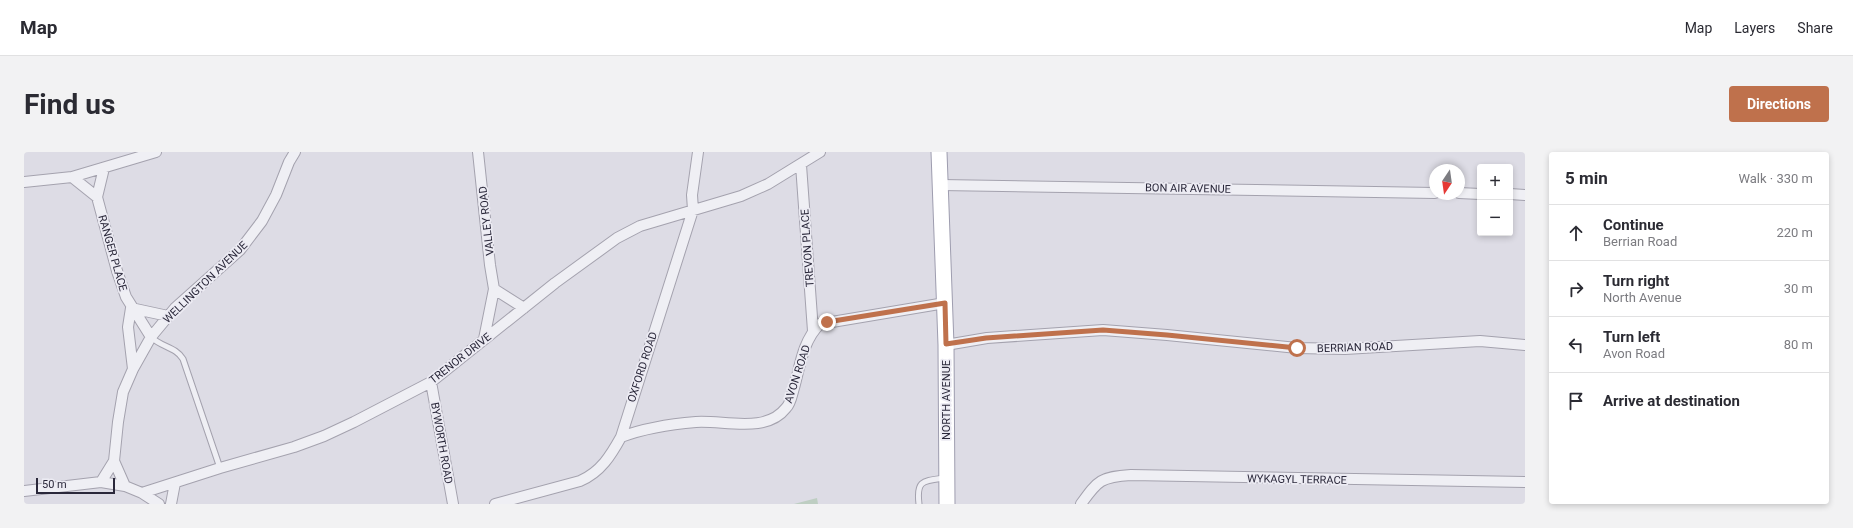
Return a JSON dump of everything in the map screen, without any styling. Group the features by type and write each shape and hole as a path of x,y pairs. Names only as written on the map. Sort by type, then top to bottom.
{"main road":[{"name":"NORTH AVENUE","path":"939,152 946,344 947,504"}],"street":[{"path":"26,185 72,177 156,152"},
{"name":"WELLINGTON AVENUE","path":"101,482 114,461 120,405 133,369 151,337 168,316 240,250 262,221 295,152"},
{"name":"VALLEY ROAD","path":"478,152 494,289 484,339"},
{"name":"OXFORD ROAD","path":"495,504 590,477 607,461 622,436 692,210 692,195 698,152"},
{"name":"TRENOR DRIVE","path":"142,493 220,468 294,447 324,436 431,382 593,254 617,238 640,226 741,196 768,184 820,152"},
{"name":"TREVON PLACE","path":"800,165 813,331"},
{"name":"RANGER PLACE","path":"104,168 97,197 117,271 131,308 151,337"},
{"path":"72,177 97,197"},
{"name":"BON AIR AVENUE","path":"941,185 1429,193"},
{"path":"1465,193 1477,194"},
{"path":"1513,194 1525,195"},
{"path":"494,289 524,308"},
{"name":"AVON ROAD","path":"622,436 639,430 699,422 754,424 769,420 786,408 792,396 804,349 813,331 820,324 945,303"},
{"path":"131,308 168,316"},
{"name":"RANGER PLACE","path":"131,308 128,326 133,369"},
{"name":"BERRIAN ROAD","path":"946,344 986,338 1103,330 1297,348 1345,349 1480,341 1525,345"},
{"name":"BYWORTH ROAD","path":"431,382 453,504"},
{"name":"WELLINGTON AVENUE","path":"114,461 125,486"},
{"name":"WYKAGYL TERRACE","path":"1080,504 1094,485 1103,479 1112,476 1132,475 1525,482"},
{"path":"24,491 101,482 125,486 142,493 159,504"},
{"path":"171,504 175,483"}],"lane":[{"path":"151,337 160,344 177,352 183,359 220,468"},
{"path":"919,504 917,491 918,486 927,480 946,478"}],"green space":[{"path":"817,498 818,504 794,504"}],"route":[{"path":"827,322 945,303 946,344 986,338 1103,330 1167,335 1250,345 1297,348"}]}
